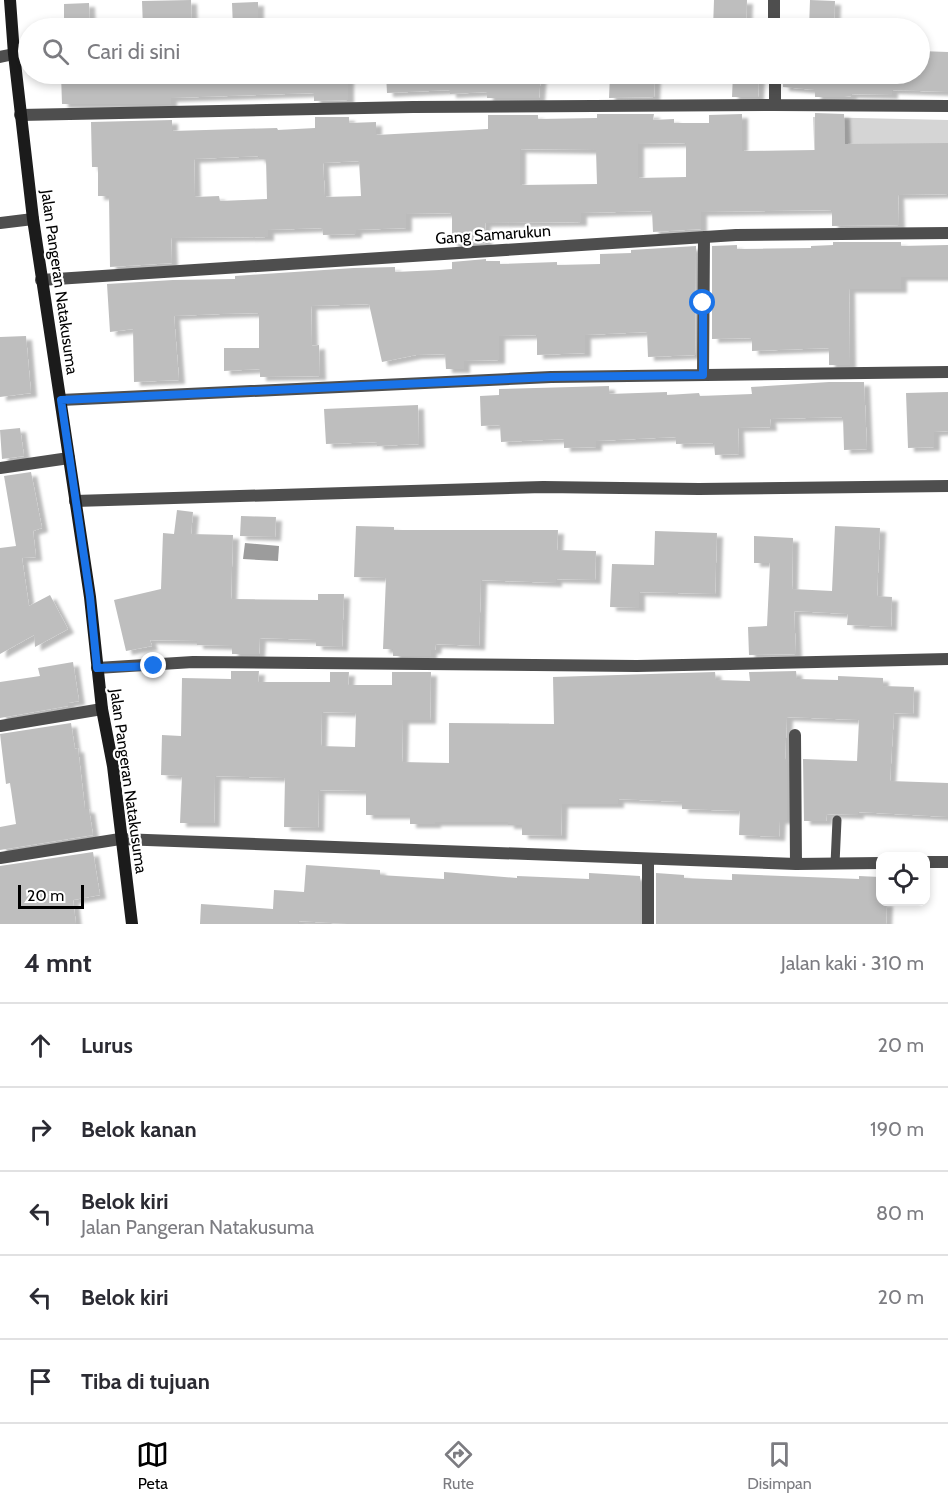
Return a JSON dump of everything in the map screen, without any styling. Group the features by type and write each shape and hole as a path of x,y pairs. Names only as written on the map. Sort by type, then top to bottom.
{"street":[{"path":"10,0 15,0"},
{"name":"Jalan Pangeran Natakusuma","path":"10,0 14,54 41,280 90,597 102,709 113,766 132,924"},
{"path":"774,0 774,18"},
{"path":"0,57 14,54"},
{"path":"775,84 775,105"},
{"path":"21,115 402,107 948,106"},
{"path":"0,223 33,219"},
{"name":"Gang Samarukun","path":"41,280 736,235 948,233"},
{"path":"703,375 704,237"},
{"path":"61,400 551,377 948,372"},
{"path":"0,468 69,458"},
{"path":"75,501 543,487 711,489 948,486"},
{"path":"97,668 193,662 638,666 948,659"},
{"path":"0,726 102,709"},
{"path":"795,735 796,864"},
{"path":"0,858 120,839 796,864 876,863"},
{"path":"648,859 648,924"},
{"path":"930,862 948,861"}],"lane":[{"path":"835,864 837,820"}],"shaded area":[{"path":"813,117 948,120 948,168 815,169"},
{"path":"245,543 279,546 278,561 243,559"}],"building":[{"path":"191,0 192,18 143,18 142,1"},
{"path":"714,0 747,0 746,18 713,18"},
{"path":"810,0 835,1 834,18 809,18"},
{"path":"258,2 258,18 233,18 232,3"},
{"path":"89,3 90,18 64,18 64,4"},
{"path":"930,51 948,52 948,92 892,90 892,95 851,94 851,96 844,97 815,97 815,90 783,87 783,84 930,84"},
{"path":"61,84 348,84 348,100 314,101 314,93 171,98 171,104 62,104"},
{"path":"387,84 540,84 539,98 487,98 487,92 450,94 450,90 387,93"},
{"path":"610,84 655,84 654,97 609,98"},
{"path":"733,84 759,84 758,97 732,97"},
{"path":"815,113 844,114 845,144 948,143 948,194 898,195 899,225 832,226 832,210 701,212 701,229 653,232 652,211 581,213 581,222 485,223 486,243 452,245 452,213 406,214 406,228 356,230 356,234 323,235 322,228 268,230 268,237 171,238 172,263 110,267 109,196 98,196 98,167 92,167 91,122 172,120 172,131 277,128 278,130 315,128 315,117 349,117 349,123 376,122 376,135 488,129 488,115 538,115 538,119 597,118 597,114 654,114 653,120 674,119 674,123 709,123 709,115 742,114 742,151 815,150","holes":["686,143 686,177 638,178 638,144","520,149 596,150 597,184 520,185","259,156 259,159 266,159 267,199 220,201 219,196 195,197 194,159","359,161 361,196 325,197 323,163"]},
{"path":"833,242 901,242 901,246 948,245 948,277 901,277 901,289 849,289 850,365 829,365 829,348 752,351 752,338 712,339 712,246 737,245 737,249 811,248 811,246 833,245"},
{"path":"696,246 695,355 648,357 647,332 585,335 585,353 537,355 537,335 499,336 499,360 464,361 464,369 446,369 445,354 416,355 382,362 369,304 311,306 312,346 319,345 320,376 260,377 260,369 224,371 224,348 259,348 259,313 220,314 174,316 179,380 134,382 133,329 110,332 107,284 235,279 235,276 354,268 395,267 395,272 439,270 452,269 452,262 486,259 486,261 500,261 500,264 557,262 557,265 600,264 600,254"},
{"path":"26,336 31,393 0,397 0,337"},
{"path":"864,382 867,449 844,450 843,417 770,419 771,427 738,428 739,454 715,455 714,443 676,444 676,437 596,441 596,447 564,448 564,439 501,442 500,425 481,426 480,396 499,395 499,389 609,386 609,394 667,392 667,395 699,393 700,396 752,394 751,387"},
{"path":"948,392 948,431 934,432 934,447 908,448 906,393"},
{"path":"418,405 419,444 377,446 377,442 326,444 324,409"},
{"path":"20,428 24,456 2,459 0,430"},
{"path":"31,472 42,528 33,531 36,557 22,558 29,606 50,595 68,629 35,647 34,635 0,654 0,548 16,546 4,476"},
{"path":"177,510 193,512 191,534 233,535 231,599 318,600 318,594 344,594 342,647 316,646 316,640 260,638 259,654 232,654 232,646 197,645 197,641 150,640 152,646 126,651 114,600 161,589 163,533 174,534"},
{"path":"241,516 276,517 275,537 240,536"},
{"path":"356,526 394,527 394,530 558,530 557,550 596,551 595,580 556,579 556,583 481,580 479,646 436,644 435,650 431,650 431,656 393,656 393,649 383,649 386,578 354,577"},
{"path":"835,526 880,528 877,596 892,597 891,627 847,625 848,614 794,611 796,654 749,655 748,627 767,626 770,563 754,563 754,536 793,538 792,589 832,591"},
{"path":"655,531 717,533 715,594 639,592 639,608 610,607 612,564 654,565"},
{"path":"73,662 79,701 68,703 68,706 0,718 0,682 40,676 38,668"},
{"path":"231,671 259,671 258,682 330,682 330,672 349,672 348,685 392,685 392,672 431,672 430,720 403,720 402,762 449,763 449,723 554,724 553,677 715,672 716,680 750,681 749,672 796,671 797,679 838,680 838,676 883,678 883,686 914,687 913,714 894,713 890,781 948,783 948,817 858,812 858,815 827,814 826,821 804,821 803,759 857,761 859,720 787,717 785,759 787,759 787,820 780,820 779,837 739,835 740,811 682,809 682,802 618,799 618,804 562,804 561,836 522,835 522,825 508,825 508,822 410,824 410,815 366,815 366,791 319,790 318,828 284,827 285,778 215,776 214,823 180,823 182,776 161,775 162,735 181,736 182,678 231,679","holes":["322,712 356,713 355,747 321,746"]},
{"path":"71,723 75,749 78,748 85,809 89,809 93,835 0,850 0,827 16,824 10,783 6,784 0,734"},
{"path":"93,852 100,895 73,900 76,924 0,924 0,866"},
{"path":"306,865 380,870 380,875 444,879 444,872 517,878 517,876 589,879 589,873 640,876 640,924 348,924 298,921 298,924 200,924 201,904 273,909 274,890 304,892"},
{"path":"656,873 684,875 684,878 732,880 732,874 859,879 859,876 876,877 876,906 887,906 886,924 656,924"}],"route":[{"path":"154,666 97,668 90,597 61,400 551,377 703,375 703,303"}]}
